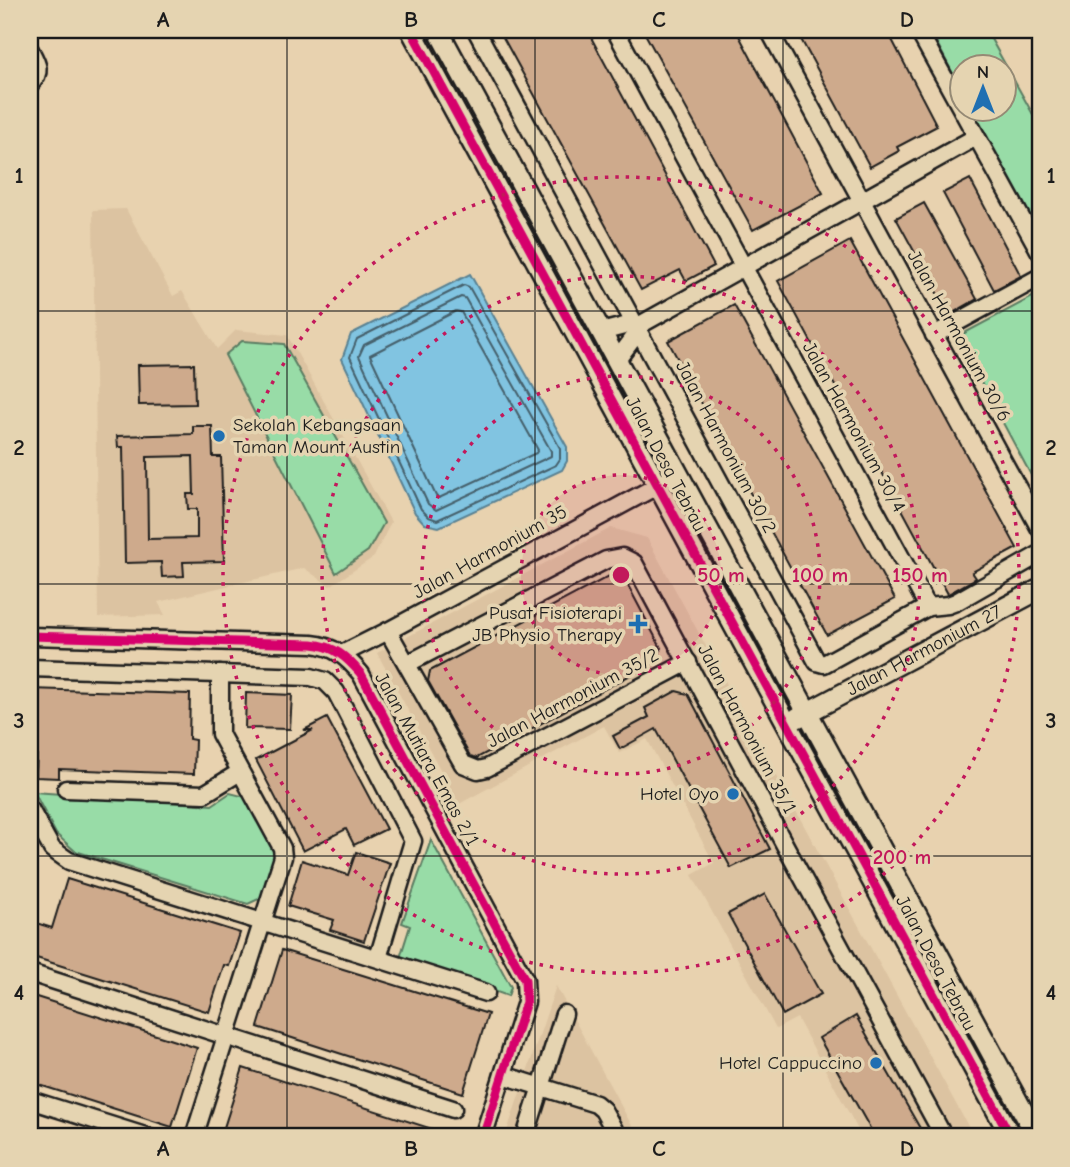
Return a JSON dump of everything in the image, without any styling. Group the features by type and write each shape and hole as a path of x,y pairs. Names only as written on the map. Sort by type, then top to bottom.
{"street":[{"name":"Jalan Desa Tebrau","path":"411,30 1011,1137"},
{"name":"Jalan Desa Tebrau","path":"438,30 1037,1137"},
{"path":"476,30 638,326 635,337 617,360"},
{"name":"Jalan Harmonium 30/4","path":"615,30 928,607"},
{"name":"Jalan Harmonium 30/6","path":"769,30 1040,529"},
{"path":"918,30 1040,252"},
{"path":"30,50 39,66 33,82"},
{"path":"601,332 628,325 638,326 976,137"},
{"path":"934,335 1040,276"},
{"name":"Jalan Harmonium 30/2","path":"638,326 817,662 824,664 838,658 928,607 948,606 1040,554"},
{"name":"Jalan Harmonium 35","path":"342,654 679,474"},
{"name":"Jalan Harmonium 35/1","path":"407,664 606,560 622,556 634,563 944,1137"},
{"name":"Jalan Harmonium 27","path":"787,724 1040,589"},
{"name":"Jalan Harmonium 35/2","path":"388,631 463,764 478,771 688,662"},
{"path":"30,636 312,644 322,645 342,654"},
{"name":"Jalan Mutiara Emas 2/1","path":"342,654 361,674 523,971 526,1002 483,1137"},
{"path":"30,668 311,677 325,681 336,692 412,841 378,958"},
{"path":"194,1137 264,922 283,854 220,734 220,674"},
{"path":"66,789 204,794 240,772"},
{"path":"30,809 52,849 64,859 486,993"},
{"path":"925,981 946,969"},
{"path":"30,974 453,1109"},
{"path":"525,1137 564,1014"},
{"path":"503,1075 596,1104 603,1110 618,1137"},
{"path":"30,1100 148,1137"}],"shaded area":[{"name":"Sekolah Kebangsaan Taman Mount Austin","path":"126,209 173,296 182,291 217,349 236,330 287,335 391,522 374,557 330,586 304,568 158,602 165,615 98,617 93,210"},
{"path":"611,528 647,538 974,1137 862,1137 797,1018 776,1029 692,875 714,863 647,739 619,753 604,726 459,804 377,653"},
{"path":"556,986 638,1137 505,1137"}],"green space":[{"path":"930,30 986,30 998,52 948,52 948,64"},
{"path":"1018,87 1040,127 1040,237 979,122 1018,122"},
{"path":"1040,293 1040,492 957,337"},
{"path":"242,341 284,344 384,523 368,551 336,573 225,355"},
{"path":"34,792 212,805 230,793 246,797 275,853 263,897 248,904 75,851 56,834"},
{"path":"431,840 511,987 508,996 400,958 410,926 402,923"}],"water":[{"path":"470,274 567,447 567,461 562,470 439,527 425,524 415,513 342,359 351,334"}],"building":[{"path":"499,30 587,30 714,266 686,281 680,270 641,290"},
{"path":"643,30 736,30 823,193 753,230"},
{"path":"796,30 887,30 937,126 897,147 899,151 870,167"},
{"path":"970,179 1021,276 994,290 943,193"},
{"path":"924,203 977,299 949,315 896,218"},
{"path":"850,241 1017,548 972,572 976,578 948,594 778,281"},
{"path":"734,305 895,599 827,635 668,341"},
{"path":"194,364 195,404 139,405 138,365"},
{"path":"193,426 212,426 213,457 221,457 224,561 183,562 184,576 162,577 161,562 125,563 123,447 118,447 117,436 193,434","holes":["193,456 194,494 187,494 188,509 197,509 197,538 148,539 147,457"]},
{"path":"613,574 623,576 661,648 658,660 477,758 470,756 428,681 430,671"},
{"path":"30,689 190,694 189,739 195,740 194,774 59,769 59,778 36,777 37,750 30,750"},
{"path":"676,691 688,694 770,849 731,868 656,729 620,749 613,736 649,717 645,708"},
{"path":"246,693 292,695 290,729 245,728"},
{"path":"327,718 386,829 354,845 346,829 303,851 256,760 313,730 304,730"},
{"path":"356,852 390,863 364,941 330,930 334,920 288,906 302,860 348,875"},
{"path":"67,879 240,933 229,966 224,965 209,1012 30,956 30,921 52,928"},
{"path":"765,894 821,994 783,1015 728,914"},
{"path":"282,950 488,1014 463,1093 258,1027"},
{"path":"30,995 197,1048 172,1127 30,1082"},
{"path":"856,1016 925,1137 875,1137 819,1038"},
{"path":"243,1068 451,1135 221,1137"}],"cycle path":[{"path":"411,30 1011,1137"},
{"path":"30,636 312,644 333,650 356,668 525,980 526,1002 483,1137"}],"place":[{"name":"Sekolah Kebangsaan Taman Mount Austin","path":"219,436"},
{"name":"Pusat Fisioterapi JB Physio Therapy","path":"638,624"},
{"name":"Hotel Oyo","path":"733,794"},
{"name":"Hotel Cappuccino","path":"876,1063"}]}
